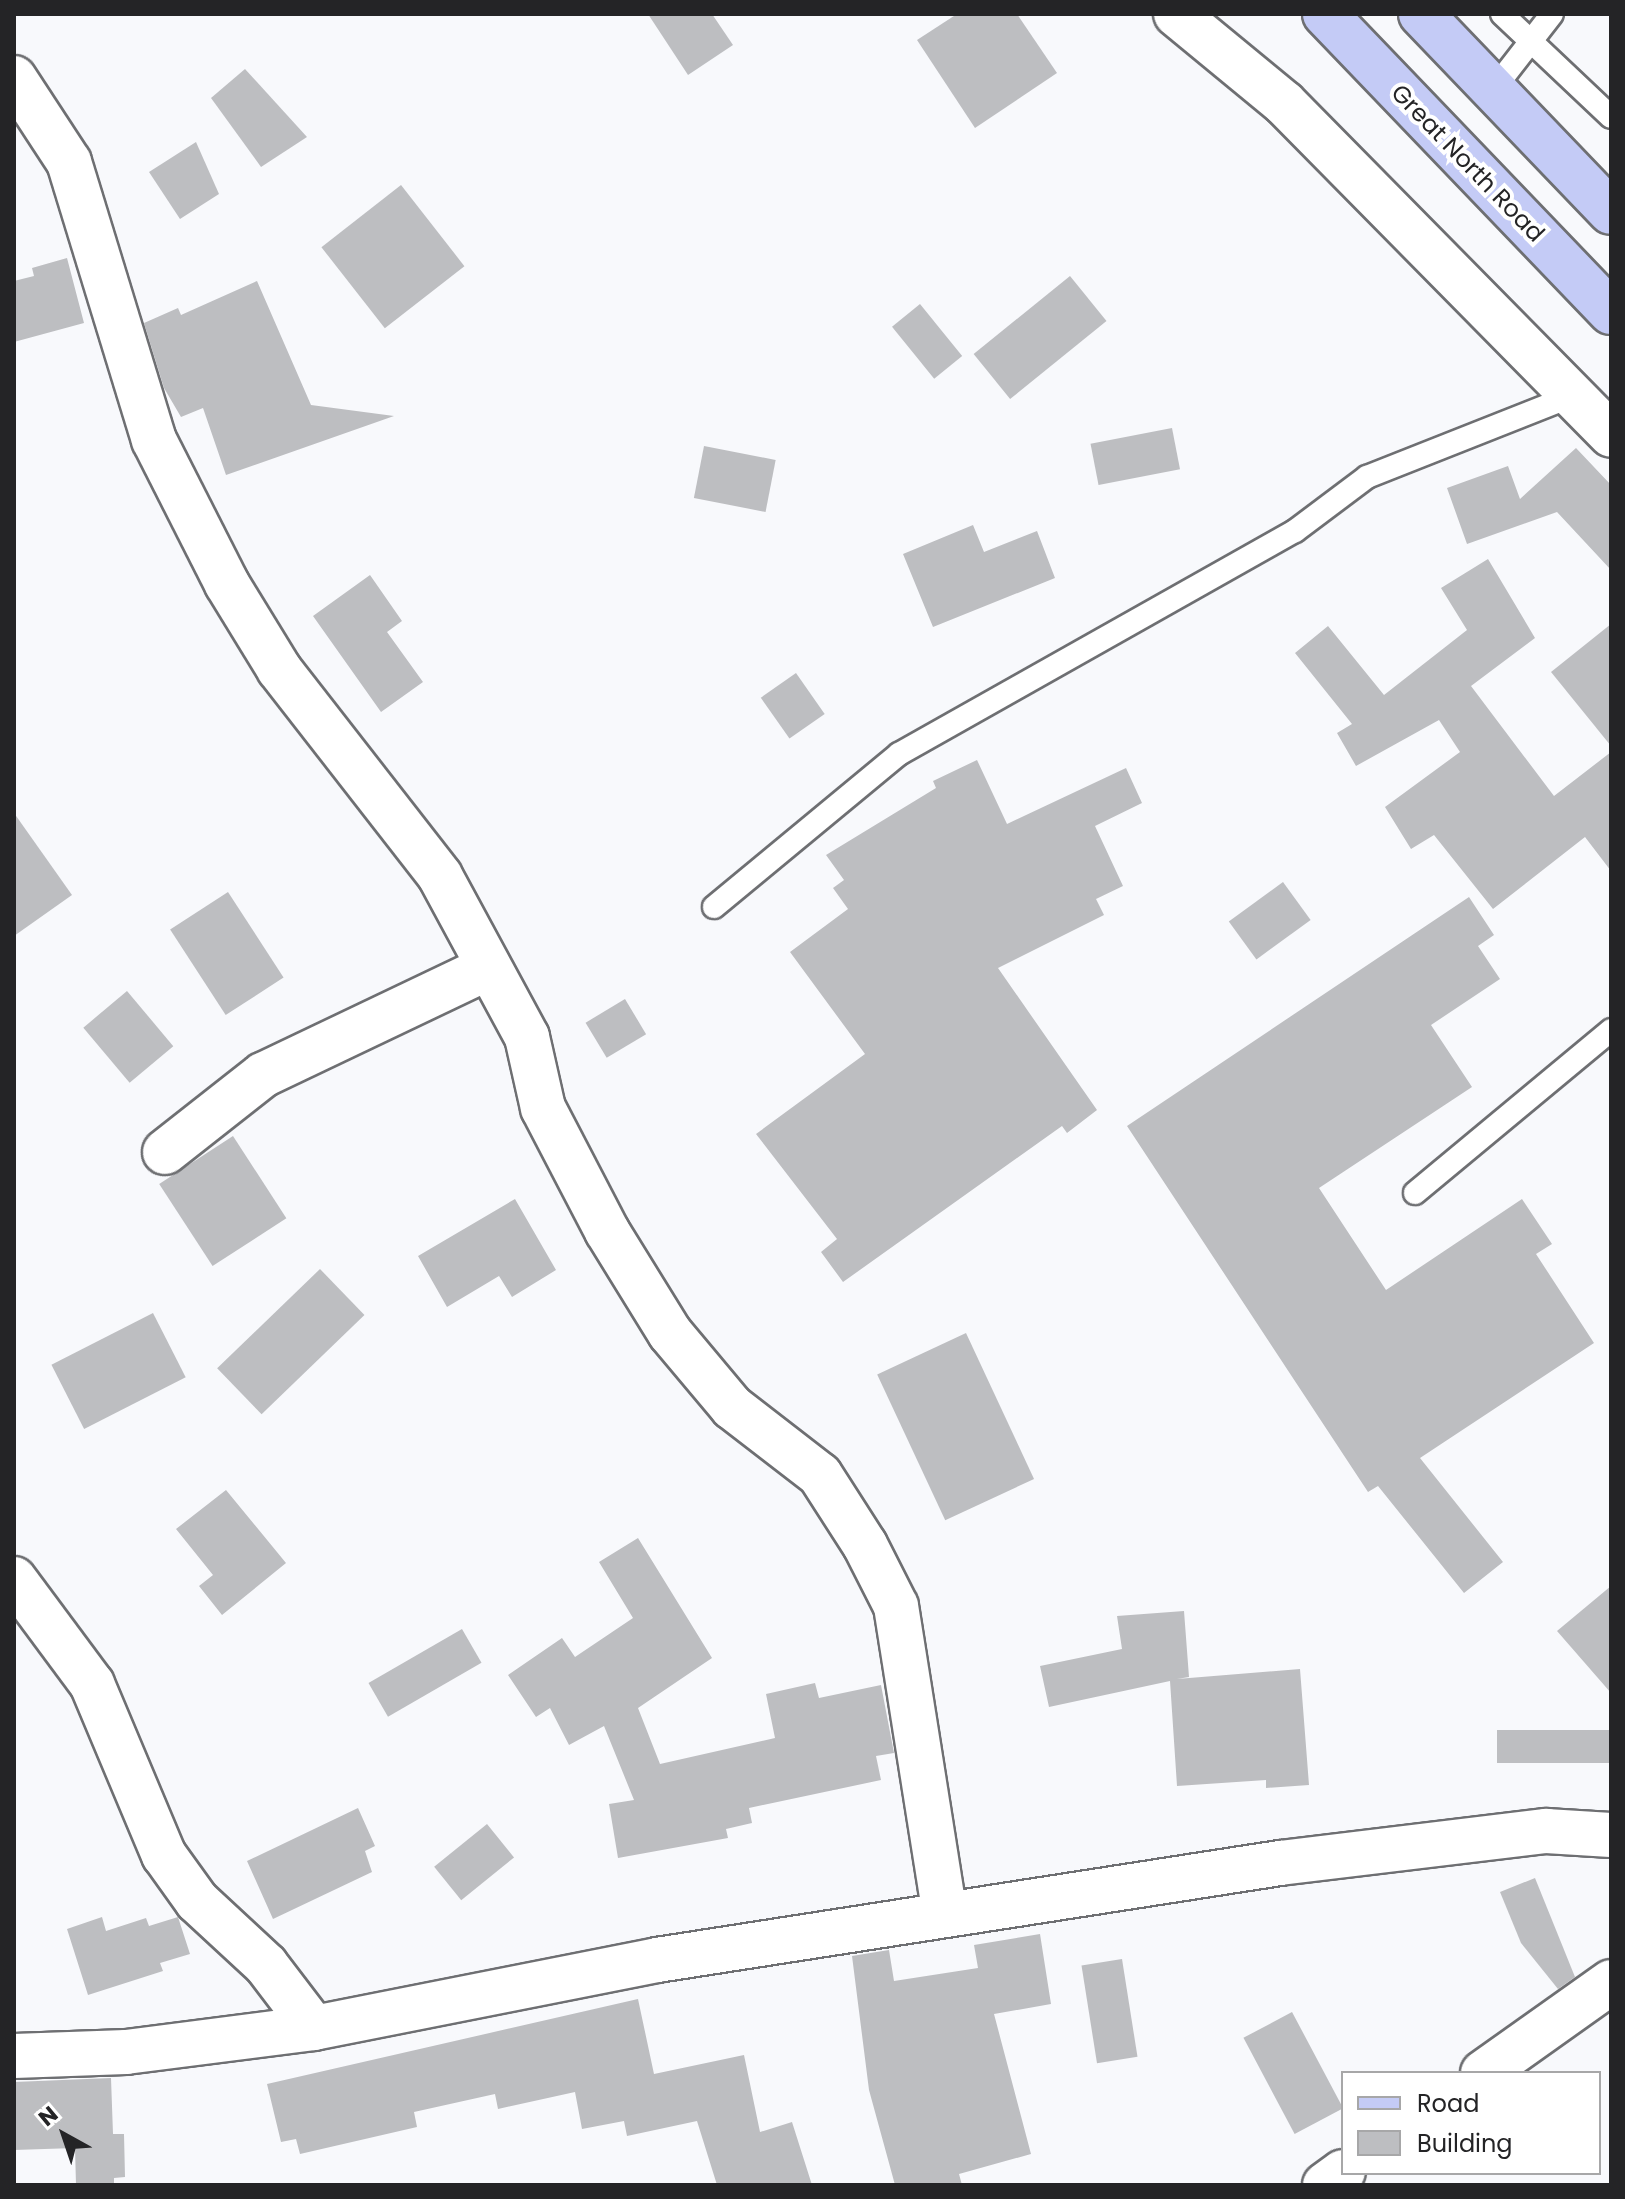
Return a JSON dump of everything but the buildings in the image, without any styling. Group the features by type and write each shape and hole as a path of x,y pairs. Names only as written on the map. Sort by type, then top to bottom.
{"main road":[{"name":"Great North Road","path":"1325,14 1611,312"},
{"path":"1421,14 1611,212"}],"street":[{"path":"1176,14 1284,103 1611,435"},
{"path":"14,78 69,162 154,440 227,584 279,669 440,876 527,1037 543,1108 607,1231 670,1333 732,1407 820,1475 896,1606 945,1914"},
{"path":"165,1152 263,1075 489,967"},
{"path":"14,1579 92,1684 164,1855 197,1901 266,1965 314,2028"},
{"path":"14,2056 126,2052 314,2028 657,1960 945,1914 1530,1833 1611,1835"},
{"path":"1486,2071 1611,1982"}],"lane":[{"path":"1502,14 1611,117"},
{"path":"1493,90 1532,45 1552,14"},
{"path":"714,907 899,754 1295,531 1367,477 1572,396"},
{"path":"1415,1193 1611,1030"}]}
